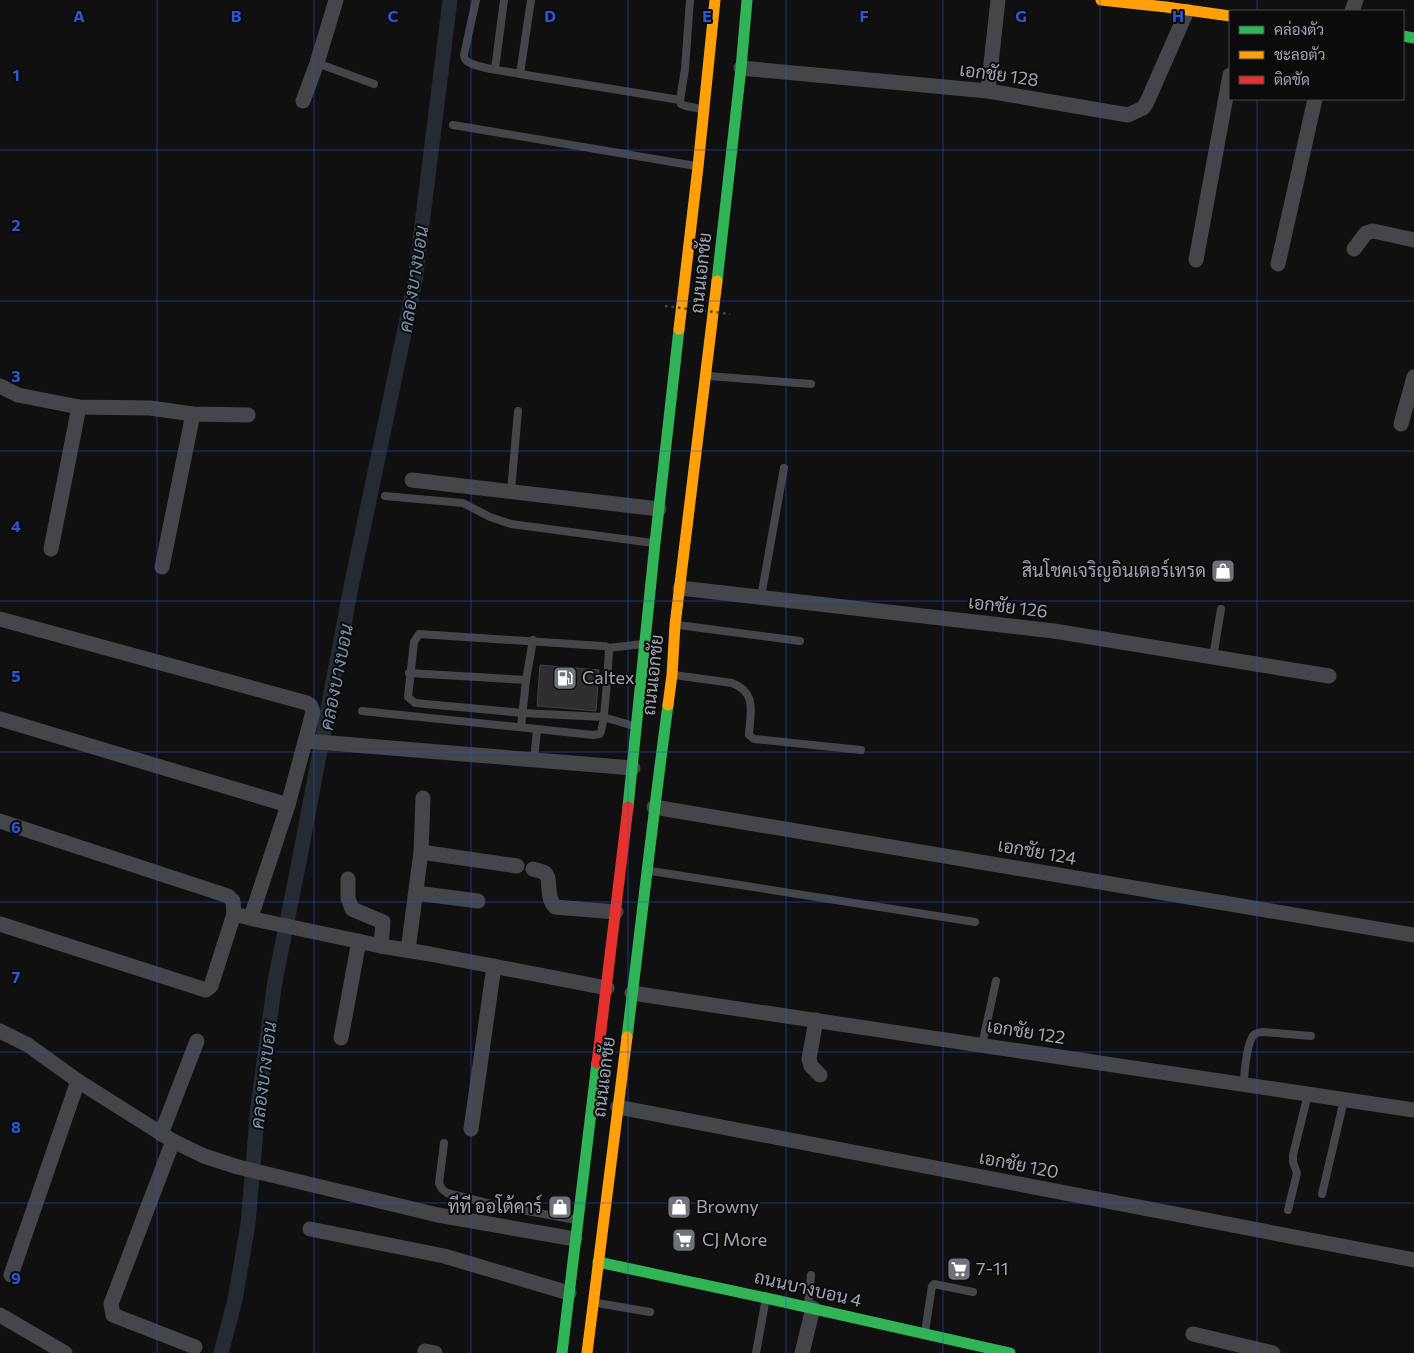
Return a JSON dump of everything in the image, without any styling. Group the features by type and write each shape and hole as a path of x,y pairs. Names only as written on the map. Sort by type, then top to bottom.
{"main road":[{"name":"ถนนเอกชัย","path":"562,1353 633,768 659,509 684,322 715,0"},
{"name":"ถนนเอกชัย","path":"587,1353 672,675 675,624 706,376 708,327 741,68 747,0"},
{"path":"1101,0 1229,16"},
{"name":"ถนนบางบอน 4","path":"598,1262 1010,1353"}],"street":[{"path":"303,101 318,63 336,0"},
{"path":"988,91 998,0"},
{"name":"เอกชัย 128","path":"741,68 988,91 1128,115 1143,108 1147,102 1187,11"},
{"path":"1196,260 1229,79"},
{"path":"1278,264 1315,100"},
{"path":"1354,249 1366,233 1373,231 1414,240"},
{"path":"1401,424 1414,377"},
{"path":"0,386 18,395 79,407 150,408 193,414 248,415"},
{"path":"51,549 79,407"},
{"path":"162,567 193,414"},
{"path":"412,480 659,509"},
{"name":"เอกชัย 126","path":"680,588 1054,631 1329,676"},
{"path":"0,619 307,703 311,706 311,741 251,918"},
{"path":"0,719 288,805"},
{"path":"311,741 633,768"},
{"path":"408,950 421,852 423,798"},
{"name":"เอกชัย 124","path":"654,807 1414,935"},
{"path":"0,821 228,896 233,901 234,914 211,986 206,990 0,924"},
{"path":"421,852 517,866"},
{"path":"533,869 544,873 548,878 549,898 555,907 616,912"},
{"path":"348,879 348,898 352,909 383,922 381,946"},
{"path":"416,893 478,901"},
{"path":"234,914 381,946 607,988"},
{"path":"341,1038 359,941"},
{"path":"471,1130 494,966"},
{"name":"เอกชัย 122","path":"632,992 1414,1110"},
{"path":"816,1020 809,1059 811,1066 820,1075"},
{"path":"0,1031 28,1045 78,1081 167,1138 204,1156 238,1167 438,1216 575,1240"},
{"path":"195,1347 112,1315 111,1304 167,1138 197,1041"},
{"path":"11,1276 78,1081"},
{"name":"เอกชัย 120","path":"618,1107 1414,1260"},
{"path":"310,1229 444,1256 569,1293"},
{"path":"802,1353 811,1308"},
{"path":"0,1315 65,1353"},
{"path":"1193,1334 1273,1353"}],"lane":[{"path":"476,0 464,55 467,62 520,74 680,100"},
{"path":"495,69 504,0"},
{"path":"520,74 531,0"},
{"path":"690,0 685,69 680,100 681,104 686,106 704,109"},
{"path":"318,63 374,84"},
{"path":"453,125 698,167"},
{"path":"706,376 810,384"},
{"path":"511,491 518,411"},
{"path":"762,597 784,468"},
{"path":"385,496 463,503 490,517 510,524 655,543"},
{"path":"1213,657 1221,609"},
{"path":"675,624 800,642"},
{"path":"637,727 603,717 523,714 415,703 408,697 410,673 414,642 419,634 532,640 607,646 608,648 645,644"},
{"path":"520,727 532,640"},
{"path":"362,711 593,735 600,734 602,731 608,648"},
{"path":"410,673 526,680"},
{"path":"672,675 732,683 741,686 751,700 749,736 754,739 861,750"},
{"path":"534,760 537,729"},
{"path":"648,871 975,922"},
{"path":"982,1045 996,981"},
{"path":"1244,1084 1250,1040 1255,1033 1311,1036"},
{"path":"1288,1210 1297,1172 1293,1162 1293,1155 1308,1094"},
{"path":"1322,1194 1344,1100"},
{"path":"444,1143 439,1183 447,1193 495,1205 578,1221"},
{"path":"811,1275 811,1308"},
{"path":"925,1334 932,1286 934,1284 973,1292"},
{"path":"756,1353 766,1298"},
{"path":"592,1302 650,1312"}],"path":[{"path":"665,306 730,314"}],"building":[{"path":"540,665 599,670 596,711 537,706"}],"waterway":[{"name":"คลองบางบอน","path":"221,1353 235,1300 248,1224 258,1106 275,981 352,582 415,281 450,0"}],"traffic: fast":[{"path":"717,281 747,0"},
{"path":"1404,36 1414,38"},
{"path":"628,807 679,329"},
{"path":"627,1037 668,705"},
{"path":"562,1353 597,1063"},
{"path":"598,1262 1010,1353"}],"traffic: slow":[{"path":"679,329 715,0"},
{"path":"1101,0 1229,16"},
{"path":"668,705 675,625 717,281"},
{"path":"587,1353 627,1037"}],"traffic: jam":[{"path":"597,1063 628,807"}],"place":[{"name":"สินโชคเจริญอินเตอร์เทรด","path":"1223,571"},
{"name":"Caltex","path":"565,678"},
{"name":"ทีที ออโต้คาร์","path":"560,1207"},
{"name":"Browny","path":"679,1207"},
{"name":"CJ More","path":"684,1240"},
{"name":"7-11","path":"959,1269"}]}
